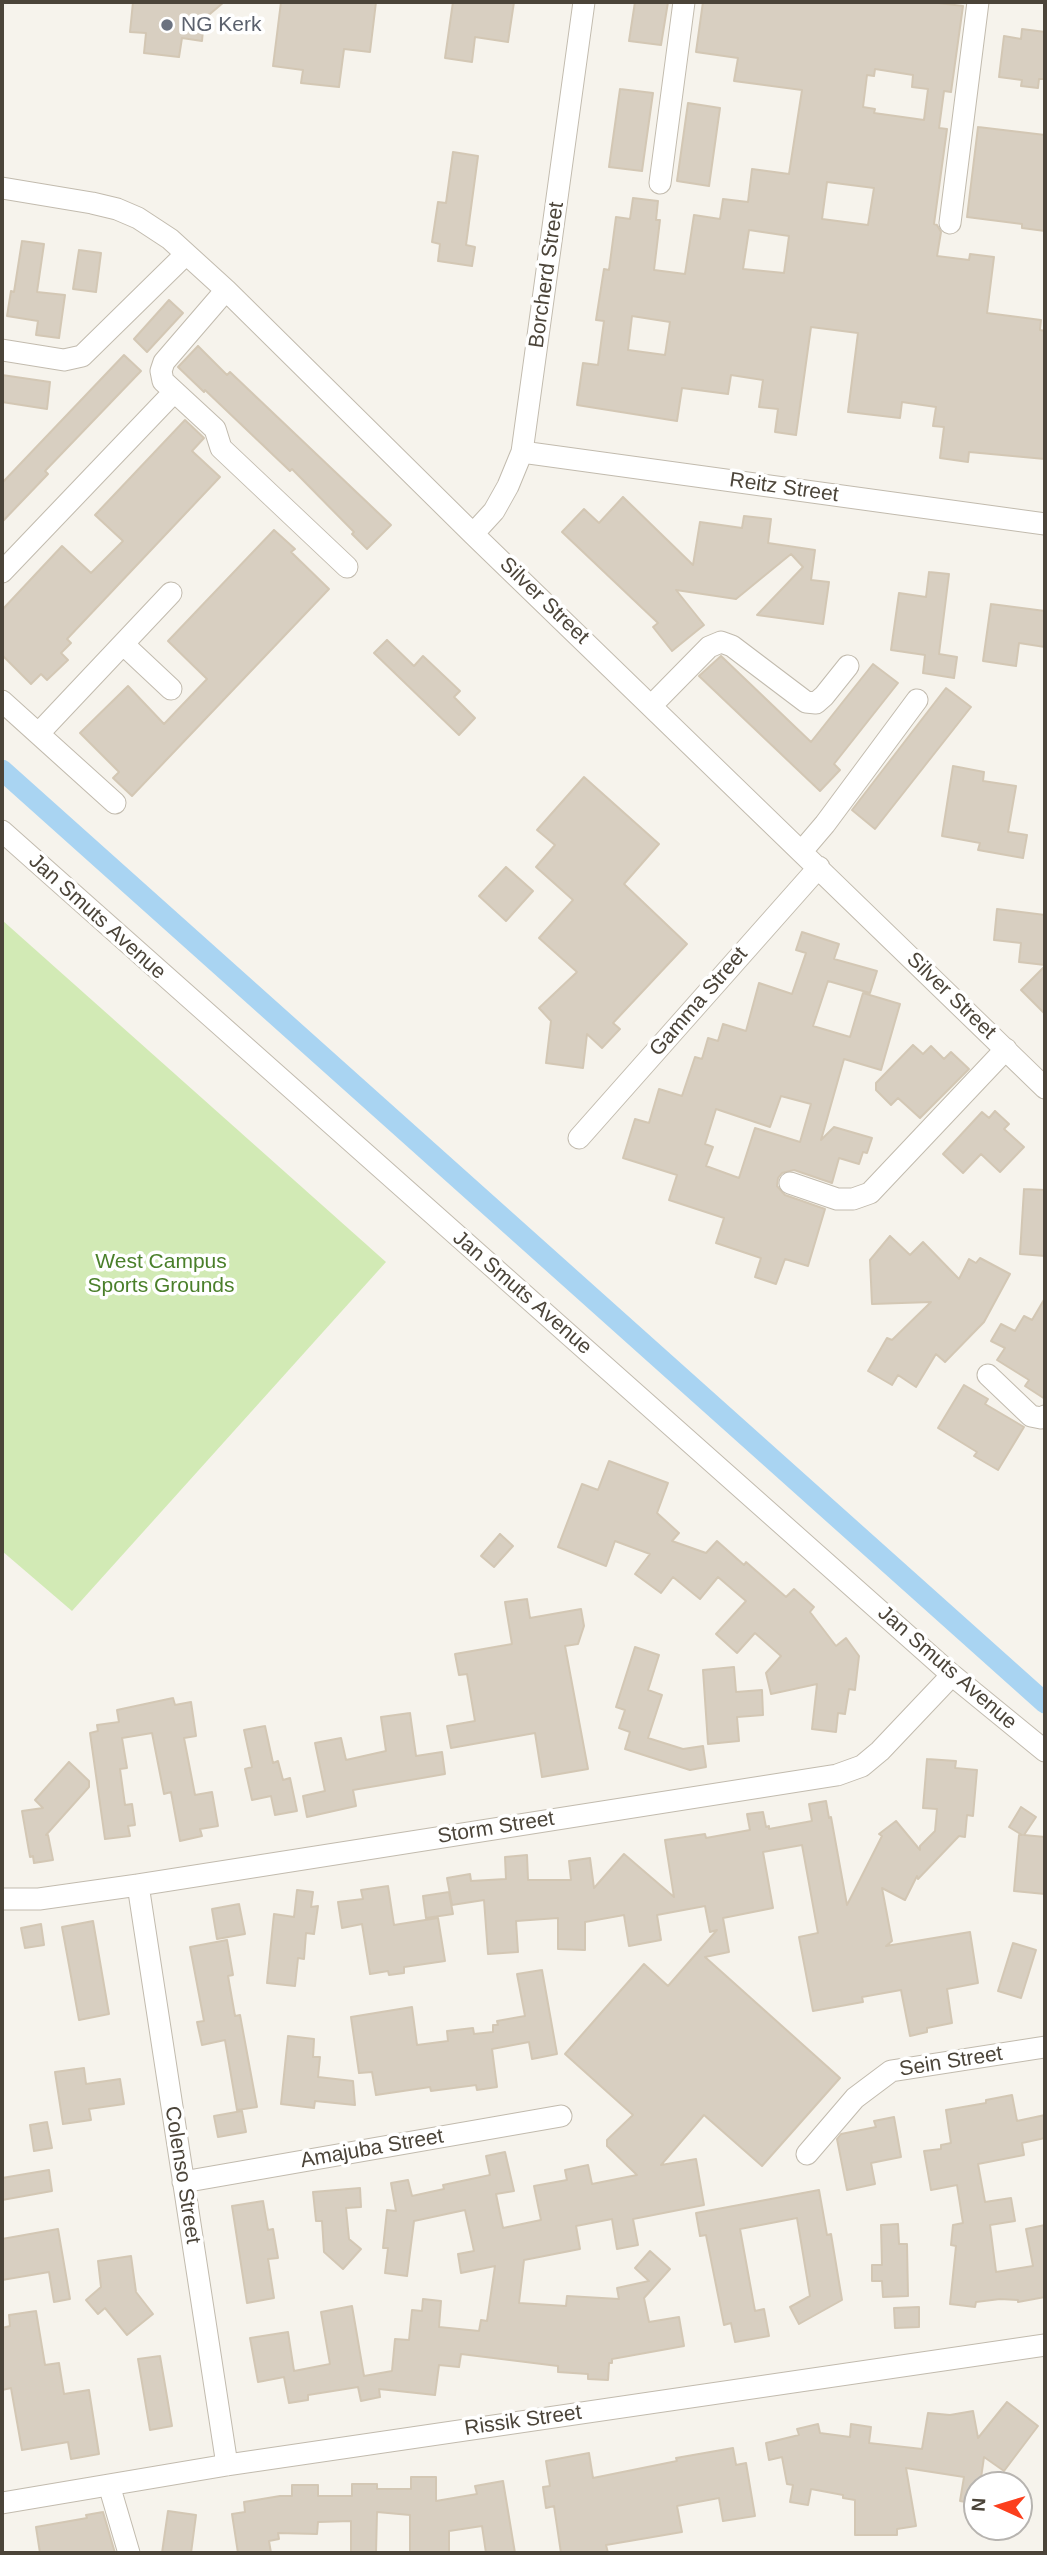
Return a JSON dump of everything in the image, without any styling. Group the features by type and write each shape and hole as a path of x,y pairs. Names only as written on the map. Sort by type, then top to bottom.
{"street":[{"name":"Borcherd Street","path":"473,534 499,503 522,452 584,2"},
{"path":"660,183 684,2"},
{"path":"950,223 978,2"},
{"name":"Silver Street","path":"2,188 117,209 138,218 186,254 1045,1088"},
{"path":"2,350 64,360 82,356 186,254"},
{"path":"226,290 162,366 163,381 215,429 221,448 347,567"},
{"path":"2,572 174,392"},
{"name":"Reitz Street","path":"522,452 1045,523"},
{"path":"39,733 172,593"},
{"path":"652,705 709,646 721,642 733,646 806,702 816,702 824,696 848,666"},
{"path":"124,644 171,689"},
{"path":"802,851 917,700"},
{"path":"2,701 115,803"},
{"name":"Jan Smuts Avenue","path":"2,831 952,1675 1045,1751"},
{"name":"Gamma Street","path":"579,1138 818,867"},
{"path":"790,1183 837,1199 853,1199 870,1193 1006,1049"},
{"path":"988,1375 1031,1416 1045,1416"},
{"name":"Storm Street","path":"2,1899 39,1899 138,1885 837,1775 862,1766 880,1751 952,1675"},
{"name":"Colenso Street","path":"138,1885 227,2465"},
{"name":"Sein Street","path":"807,2154 855,2098 891,2071 1045,2047"},
{"name":"Amajuba Street","path":"183,2182 561,2116"},
{"name":"Rissik Street","path":"2,2503 227,2465 1045,2345"},
{"path":"109,2485 129,2553"}],"green space":[{"name":"West Campus Sports Grounds","path":"2,920 386,1262 72,1611 2,1551"}],"building":[{"name":"NG Kerk","path":"133,2 224,2 204,19 202,41 182,38 179,57 144,53 146,33 130,32"},
{"path":"281,2 376,2 370,52 344,49 339,87 301,83 303,70 273,66"},
{"path":"453,2 514,2 508,42 475,37 472,62 445,58"},
{"path":"635,2 668,2 661,45 629,41"},
{"path":"703,2 930,2 963,6 951,92 944,91 939,128 947,129 934,224 941,232 937,256 969,260 970,254 994,257 987,313 1041,320 1040,330 1045,331 1045,459 969,452 968,462 940,458 944,427 933,426 936,407 902,402 900,418 848,412 858,333 811,327 796,435 775,432 778,409 759,407 763,380 731,375 728,394 682,388 677,421 577,405 583,363 598,365 604,321 596,320 604,269 609,270 616,217 630,219 633,198 658,201 656,220 660,220 654,270 685,274 694,215 720,219 723,199 748,202 752,169 789,174 802,90 734,81 738,58 696,52","holes":["875,69 913,75 912,87 928,89 924,120 874,113 875,109 863,107 867,75 874,76","827,182 874,188 868,225 822,219","749,230 789,236 784,273 743,269","632,316 670,322 665,355 628,350"]},
{"path":"1022,29 1045,32 1045,79 1039,79 1038,88 1021,86 1022,80 999,77 1004,36 1021,39"},
{"path":"620,89 653,93 642,171 609,167"},
{"path":"688,103 720,108 709,186 677,181"},
{"path":"978,127 1045,135 1045,231 1022,228 1022,224 967,217"},
{"path":"453,152 478,156 466,245 475,247 472,266 438,261 440,244 432,242 438,202 446,203"},
{"path":"22,241 44,244 37,292 65,295 59,338 36,335 38,321 7,316 11,291 14,292"},
{"path":"79,250 101,253 96,292 73,289"},
{"path":"169,300 183,313 147,352 134,339"},
{"path":"198,346 227,375 230,372 391,525 367,549 352,534 354,532 292,469 290,471 178,367"},
{"path":"124,355 141,371 45,471 48,474 2,522 2,483"},
{"path":"2,375 50,382 47,409 2,402"},
{"path":"185,420 204,438 192,451 220,477 67,639 71,643 61,653 68,660 47,680 41,674 31,684 2,655 2,610 62,546 91,573 123,541 95,515"},
{"path":"623,497 693,565 700,522 742,528 744,516 771,519 768,543 815,550 811,580 829,582 823,624 757,615 803,567 791,554 736,599 676,590 704,625 672,651 653,627 658,623 562,532 584,509 599,523"},
{"path":"274,530 295,549 291,552 329,589 132,796 113,778 119,772 80,733 128,686 164,724 207,679 168,641"},
{"path":"929,572 949,574 939,654 957,657 954,678 923,673 925,655 891,650 899,593 926,597"},
{"path":"991,604 1045,611 1045,647 1019,643 1016,666 983,661"},
{"path":"387,640 414,666 423,656 460,691 454,697 475,718 459,735 374,653"},
{"path":"721,656 811,742 873,664 898,683 834,764 840,770 820,791 699,676"},
{"path":"946,688 971,707 875,829 852,810"},
{"path":"953,766 984,772 983,781 1016,786 1008,832 1027,835 1023,858 978,850 980,843 942,836"},
{"path":"584,777 659,844 624,884 687,944 613,1023 620,1029 602,1048 587,1034 583,1068 546,1063 551,1021 539,1008 577,972 539,938 573,900 536,867 555,845 537,830"},
{"path":"506,867 533,891 506,921 479,896"},
{"path":"997,909 1045,915 1045,965 1019,962 1021,943 994,940"},
{"path":"802,932 839,944 834,959 877,971 870,993 828,981 813,1026 850,1037 863,993 900,1004 881,1070 844,1059 821,1140 834,1127 872,1138 867,1153 863,1152 859,1164 839,1158 832,1183 794,1170 782,1173 778,1178 777,1186 785,1195 825,1209 808,1266 785,1259 776,1284 755,1277 761,1258 716,1243 724,1218 669,1200 677,1175 623,1158 635,1119 649,1123 659,1089 682,1096 695,1057 702,1059 708,1038 718,1041 723,1024 746,1031 759,983 792,994 806,953 796,950","holes":["781,1096 811,1104 800,1142 755,1128 739,1178 706,1166 713,1147 705,1144 716,1109 770,1127"]},
{"path":"1045,966 1045,1014 1021,990"},
{"path":"913,1045 923,1054 931,1046 944,1059 951,1052 969,1069 920,1118 898,1098 891,1105 876,1090 876,1083"},
{"path":"995,1111 1009,1124 1004,1129 1024,1147 1000,1172 981,1154 963,1173 943,1154 982,1112 989,1118"},
{"path":"1024,1189 1045,1190 1045,1256 1020,1254"},
{"path":"890,1236 910,1255 923,1242 959,1279 969,1259 976,1263 980,1258 1010,1274 984,1322 945,1362 936,1354 916,1387 898,1375 892,1385 868,1371 887,1338 892,1340 931,1302 872,1304 870,1260"},
{"path":"1045,1298 1045,1399 1025,1386 1029,1380 997,1360 1005,1348 991,1341 1001,1324 1015,1331 1024,1316 1032,1320"},
{"path":"964,1385 988,1399 985,1404 1024,1427 998,1470 974,1456 977,1452 938,1428"},
{"path":"609,1461 668,1483 657,1513 679,1533 672,1541 706,1553 717,1541 786,1597 794,1589 814,1607 810,1612 836,1646 846,1638 859,1656 855,1690 849,1689 845,1714 838,1713 836,1732 812,1729 817,1684 771,1694 766,1673 781,1656 755,1633 737,1653 716,1634 746,1601 718,1577 700,1599 673,1577 661,1593 635,1574 650,1554 615,1541 606,1566 558,1547 582,1484 598,1490"},
{"path":"500,1534 513,1546 494,1567 481,1556"},
{"path":"527,1599 530,1618 581,1609 584,1626 578,1644 565,1646 588,1769 542,1777 535,1733 451,1748 447,1726 475,1721 467,1674 459,1675 455,1654 512,1644 505,1602"},
{"path":"635,1647 659,1655 648,1690 662,1695 648,1738 683,1749 703,1746 706,1767 690,1770 625,1749 630,1732 619,1728 625,1710 616,1707"},
{"path":"734,1667 736,1692 762,1690 763,1715 737,1717 739,1741 708,1744 703,1670"},
{"path":"173,1698 175,1705 191,1702 196,1736 184,1738 195,1795 212,1792 218,1826 200,1829 202,1836 180,1841 171,1792 164,1794 152,1733 122,1738 127,1768 120,1769 125,1805 132,1804 135,1825 128,1826 130,1836 105,1839 90,1733 98,1731 97,1725 119,1722 117,1710"},
{"path":"410,1713 416,1756 442,1752 445,1774 353,1790 356,1806 307,1817 303,1796 325,1791 315,1743 341,1738 346,1760 386,1751 381,1717"},
{"path":"265,1726 273,1763 278,1761 283,1780 290,1778 297,1811 275,1815 271,1796 252,1800 245,1769 252,1767 244,1730"},
{"path":"927,1759 956,1761 955,1768 977,1770 973,1816 967,1815 965,1837 959,1836 918,1879 917,1876 905,1900 882,1888 892,1941 886,1946 970,1932 978,1983 947,1989 952,2023 927,2028 927,2032 910,2036 901,1990 862,1997 863,2002 813,2011 799,1937 818,1933 802,1845 763,1852 773,1908 723,1918 729,1952 705,1957 840,2078 762,2166 704,2115 661,2165 696,2159 704,2205 633,2219 638,2245 617,2249 612,2219 576,2226 580,2249 524,2260 519,2303 566,2306 567,2296 619,2299 617,2288 649,2281 635,2268 650,2251 670,2269 644,2298 649,2322 679,2317 684,2346 612,2359 612,2363 609,2363 608,2380 588,2379 588,2374 558,2372 558,2366 461,2354 459,2367 439,2365 435,2395 379,2389 380,2397 361,2401 358,2387 308,2395 308,2400 289,2403 284,2377 258,2382 250,2338 288,2332 294,2371 330,2364 321,2312 352,2306 364,2376 392,2371 395,2339 409,2340 412,2310 422,2311 423,2299 441,2301 439,2327 479,2331 481,2320 487,2321 495,2266 461,2273 458,2254 474,2251 465,2210 414,2221 407,2276 385,2273 388,2248 383,2248 387,2210 396,2211 391,2183 408,2180 412,2196 444,2189 443,2185 490,2175 486,2156 505,2152 514,2191 496,2194 503,2228 541,2220 534,2186 567,2180 565,2170 588,2165 592,2184 637,2175 607,2146 607,2140 633,2115 565,2054 644,1964 668,1986 717,1930 710,1932 705,1906 657,1915 661,1940 629,1946 624,1915 585,1922 585,1950 558,1949 558,1918 516,1921 518,1952 488,1954 484,1900 452,1905 447,1878 470,1874 471,1881 506,1879 505,1857 527,1855 528,1880 571,1880 569,1861 590,1858 594,1888 624,1854 674,1897 665,1840 705,1834 706,1838 750,1830 747,1814 763,1812 766,1827 769,1826 769,1829 812,1821 809,1804 826,1801 847,1905 882,1836 879,1834 896,1821 920,1850 920,1846 935,1831 937,1809 923,1808"},
{"path":"69,1762 89,1781 89,1787 46,1835 53,1860 34,1863 33,1856 30,1857 22,1811 43,1808 35,1800"},
{"path":"1021,1807 1036,1817 1024,1835 1045,1837 1045,1894 1014,1891 1019,1835 1022,1835 1009,1827"},
{"path":"388,1886 394,1925 438,1918 445,1961 404,1967 404,1973 389,1975 388,1971 370,1974 362,1924 342,1928 338,1902 363,1899 361,1890"},
{"path":"297,1890 313,1892 311,1907 318,1906 314,1934 306,1933 304,1959 298,1958 295,1986 267,1983 274,1914 294,1917"},
{"path":"449,1892 453,1914 426,1918 423,1896"},
{"path":"239,1904 245,1934 217,1939 212,1909"},
{"path":"93,1921 109,2014 79,2020 62,1927"},
{"path":"41,1924 44,1945 25,1948 21,1928"},
{"path":"227,1940 233,1975 228,1976 235,2016 240,2015 257,2107 237,2110 225,2040 202,2045 197,2022 204,2021 190,1947"},
{"path":"1013,1943 1036,1950 1021,1998 998,1991"},
{"path":"542,1970 557,2054 532,2059 529,2042 492,2049 497,2087 477,2090 476,2085 431,2091 430,2087 376,2095 372,2072 359,2073 351,2017 412,2007 417,2045 448,2041 447,2031 473,2028 474,2034 493,2032 493,2025 498,2025 497,2021 525,2016 517,1974"},
{"path":"288,2036 314,2039 313,2057 320,2057 318,2077 353,2081 355,2105 315,2101 314,2108 281,2104"},
{"path":"84,2068 86,2084 120,2079 124,2104 89,2109 91,2120 63,2124 55,2072"},
{"path":"1012,2095 1017,2121 1045,2115 1045,2138 1022,2143 1024,2155 978,2164 985,2202 1011,2198 1015,2221 990,2225 996,2272 1033,2266 1026,2229 1045,2225 1045,2297 1018,2302 1000,2299 976,2302 975,2307 950,2304 956,2246 951,2245 953,2225 963,2223 957,2185 931,2190 924,2151 941,2149 941,2145 951,2143 946,2110"},
{"path":"242,2111 246,2132 218,2137 214,2116"},
{"path":"894,2117 901,2157 871,2163 875,2184 847,2190 837,2139 841,2134 876,2127 874,2121"},
{"path":"47,2122 52,2148 34,2151 30,2125"},
{"path":"49,2170 52,2191 2,2200 2,2178"},
{"path":"360,2188 361,2207 346,2208 349,2239 361,2249 343,2269 324,2252 322,2221 316,2221 313,2192"},
{"path":"819,2190 827,2235 831,2234 842,2300 799,2324 790,2307 810,2296 797,2218 740,2229 755,2311 764,2309 769,2336 735,2342 731,2323 724,2325 706,2235 700,2236 696,2213"},
{"path":"263,2201 268,2230 273,2229 278,2258 268,2259 274,2298 247,2303 232,2206"},
{"path":"898,2224 899,2244 907,2244 908,2296 883,2297 882,2281 872,2281 872,2265 882,2265 881,2225"},
{"path":"58,2229 70,2299 54,2302 49,2272 2,2280 2,2239"},
{"path":"131,2256 136,2292 153,2314 127,2335 105,2308 98,2314 86,2300 101,2287 98,2261"},
{"path":"919,2307 919,2327 895,2328 894,2308"},
{"path":"36,2311 45,2365 59,2363 64,2394 89,2390 99,2454 71,2459 68,2442 22,2450 11,2388 2,2390 2,2328 10,2326 9,2315"},
{"path":"160,2356 172,2426 150,2430 138,2359"},
{"path":"1007,2402 1038,2426 1004,2471 984,2457 982,2471 963,2471 963,2477 906,2468 916,2526 897,2529 897,2535 855,2535 855,2500 843,2498 843,2495 811,2489 808,2505 790,2502 793,2485 787,2484 782,2457 769,2460 766,2443 799,2435 797,2429 818,2424 820,2433 850,2437 851,2424 871,2427 869,2443 922,2449 928,2413 950,2415 973,2411 978,2438"},
{"path":"733,2448 736,2465 746,2463 755,2516 723,2521 719,2498 677,2506 682,2532 606,2545 608,2553 561,2553 554,2506 546,2508 543,2487 550,2486 546,2461 589,2453 593,2478 677,2461 676,2458"},
{"path":"411,2477 436,2477 436,2501 477,2494 475,2486 503,2481 515,2553 486,2553 482,2526 449,2531 449,2553 410,2553 410,2515 377,2512 376,2553 351,2553 351,2521 318,2522 317,2534 278,2533 279,2539 269,2541 271,2553 238,2553 232,2514 245,2512 244,2502 292,2496 292,2485 318,2485 318,2496 352,2496 352,2484 377,2484 377,2489 411,2489"},
{"path":"168,2511 196,2515 191,2553 162,2553"},
{"path":"103,2512 115,2553 40,2553 36,2527 87,2518 86,2515"}],"waterway":[{"path":"2,770 1045,1703"}],"place":[{"name":"NG Kerk","path":"167,25"}]}
